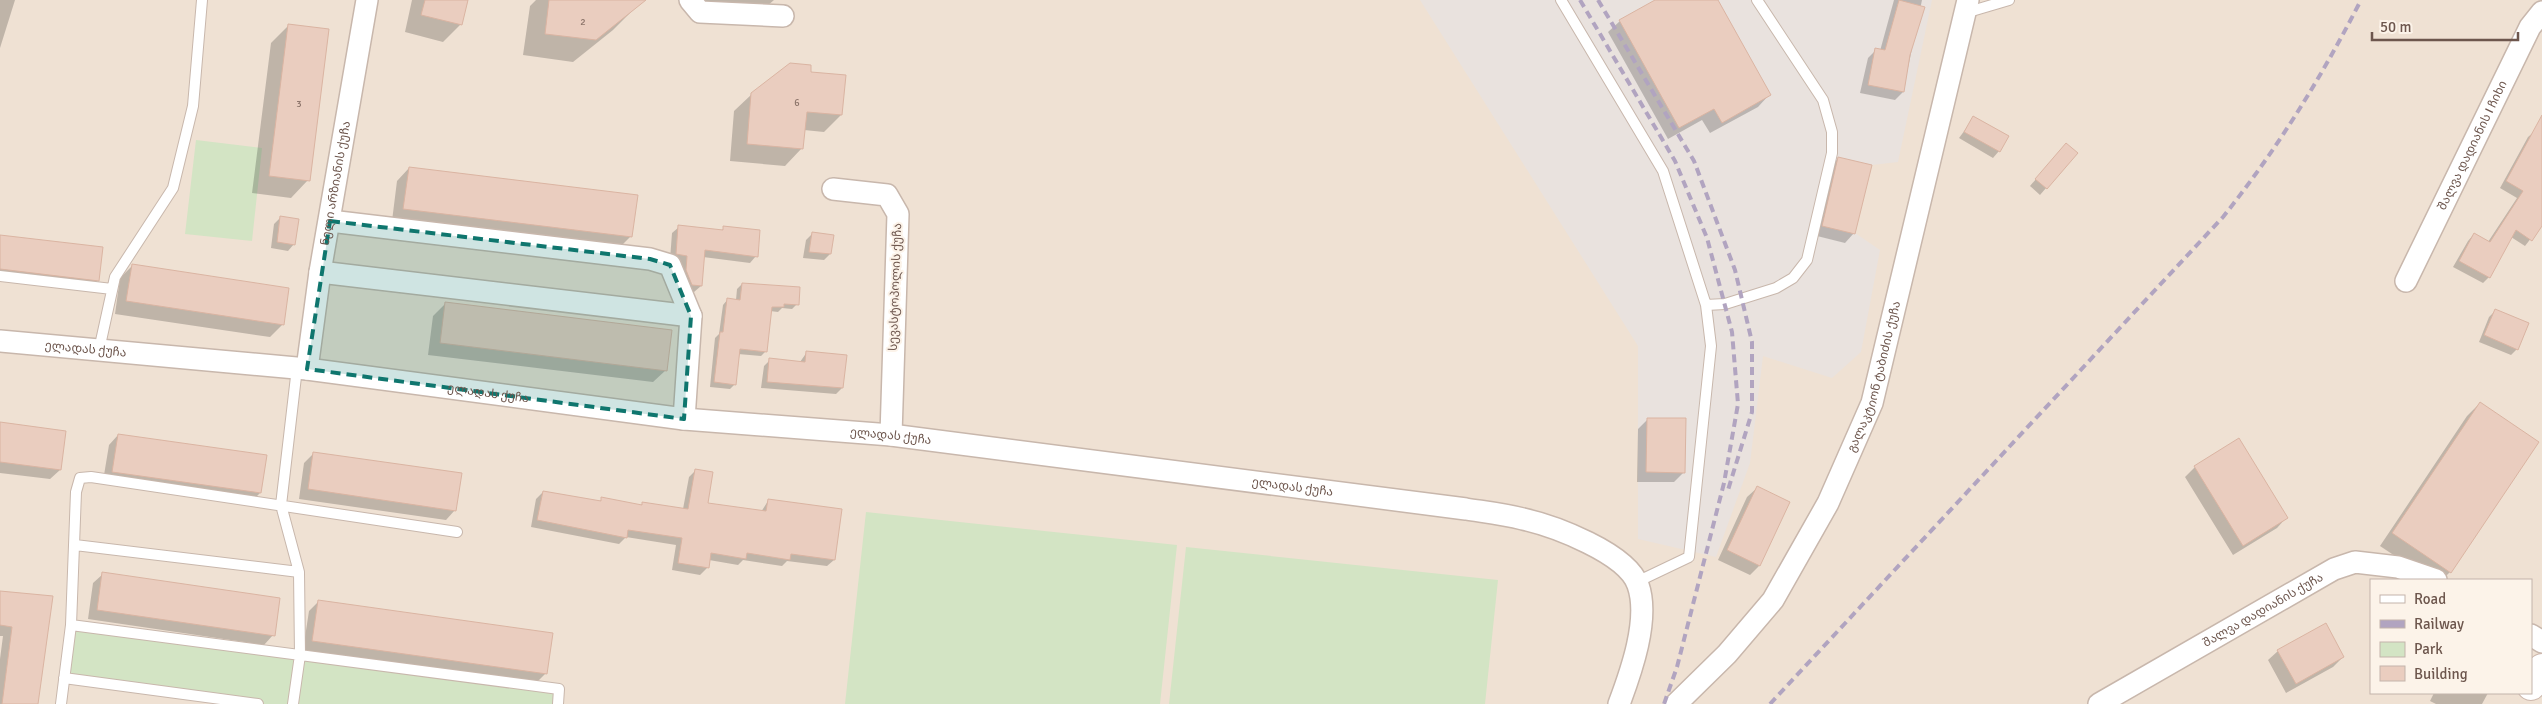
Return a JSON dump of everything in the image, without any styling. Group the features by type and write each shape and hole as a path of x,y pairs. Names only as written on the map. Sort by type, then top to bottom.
{"main road":[{"path":"2532,684 2542,668"}],"street":[{"name":"ნელი არზიანის ქუჩა","path":"302,368 330,221 367,0"},
{"path":"690,0 700,12 783,16"},
{"name":"გალაკტიონ ტაბიძის ქუჩა","path":"1676,704 1727,654 1773,600 1828,503 1872,402 1966,7"},
{"name":"შალვა დადიანის I ჩიხი","path":"2406,281 2530,27 2542,12"},
{"name":"სევასტოპოლის ქუჩა","path":"833,189 887,195 898,214 891,436"},
{"path":"330,221 650,258 670,265 691,316 684,419"},
{"path":"320,272 691,316"},
{"name":"ელადას ქუჩა","path":"0,342 302,368 684,419 891,436 1466,509 1522,518 1553,528 1611,556 1631,572 1638,585"},
{"name":"შალვა დადიანის ქუჩა","path":"2099,704 2334,569 2355,562 2398,567 2433,579"},
{"path":"1619,704 1629,677 1640,627 1641,599 1638,585"}],"lane":[{"path":"99,350 116,277 173,188 193,106 202,0"},
{"path":"1561,0 1663,171 1706,304 1711,346 1689,556 1645,578 1638,585"},
{"path":"1706,304 1724,304 1776,288 1793,278 1807,260 1832,153 1832,132 1823,100 1757,0"},
{"path":"1966,7 2008,0"},
{"path":"0,276 112,289"},
{"path":"293,704 300,655 299,572 281,505 302,368"},
{"path":"61,704 71,625 76,492 80,478 91,477 457,532"},
{"path":"75,545 299,572"},
{"path":"71,625 559,690 558,704"},
{"path":"64,678 258,704"}],"highlighted area":[{"path":"330,221 650,259 670,265 691,316 684,419 307,369"}],"shaded area":[{"path":"0,0 2542,0 2542,704 0,704"},
{"path":"1420,0 1932,0 1898,162 1872,165 1855,233 1880,250 1861,352 1832,378 1763,356 1750,463 1716,557 1638,539 1638,346"}],"green space":[{"path":"196,140 262,148 252,241 185,234"},
{"path":"866,512 1177,545 1160,704 845,704"},
{"path":"1186,547 1498,580 1485,704 1169,704"},
{"path":"71,625 559,689 558,704 258,704 64,678"}],"building":[{"path":"425,0 468,0 462,25 421,15"},
{"path":"549,0 646,0 596,40 545,34"},
{"path":"1655,0 1718,0 1771,95 1722,123 1714,109 1679,128 1619,20"},
{"path":"1899,0 1925,7 1910,55 1904,92 1868,85 1875,48 1885,50"},
{"path":"288,24 329,29 310,181 269,176"},
{"path":"790,63 811,65 811,72 846,75 842,115 807,112 803,149 747,144 751,93"},
{"path":"2542,115 2542,226 2532,241 2516,230 2490,278 2459,261 2474,233 2490,242 2523,191 2506,181"},
{"path":"1973,116 2009,136 2000,152 1964,132"},
{"path":"2066,143 2078,153 2047,189 2035,179"},
{"path":"1838,157 1872,165 1855,234 1822,226"},
{"path":"409,167 638,195 632,237 403,209"},
{"path":"280,216 299,219 295,245 277,242"},
{"path":"678,225 723,230 723,226 760,230 758,257 705,250 702,286 692,285 686,270 687,256 676,254"},
{"path":"812,232 834,235 831,254 809,252"},
{"path":"0,235 103,247 99,281 0,269"},
{"path":"132,264 289,288 284,325 126,301"},
{"path":"742,283 800,287 799,305 784,304 784,307 772,307 767,352 740,349 736,385 714,382 720,332 723,332 727,298 740,300"},
{"path":"445,302 672,330 667,371 440,343"},
{"path":"2495,309 2529,323 2518,350 2484,335"},
{"path":"806,351 847,355 843,388 767,382 769,358 805,362"},
{"path":"2480,402 2539,442 2451,573 2392,533"},
{"path":"1647,418 1686,418 1685,473 1646,472"},
{"path":"0,422 66,431 61,470 0,462"},
{"path":"118,434 267,455 261,493 112,472"},
{"path":"2239,438 2288,518 2243,546 2194,466"},
{"path":"313,452 462,473 456,511 308,489"},
{"path":"695,469 713,472 708,503 766,511 768,499 842,509 835,560 791,554 790,560 747,553 746,559 711,553 709,568 678,563 682,538 628,530 627,538 537,520 543,491 601,501 601,497 642,505 642,502 688,509"},
{"path":"1757,486 1790,502 1760,566 1727,550"},
{"path":"102,572 280,598 275,636 97,610"},
{"path":"0,591 53,596 38,704 2,704 12,627 0,625"},
{"path":"318,600 553,633 547,674 312,641"},
{"path":"2326,623 2344,657 2296,684 2277,650"}],"railway":[{"path":"1580,0 1675,161 1707,238 1732,332 1738,404 1724,483 1677,667 1664,704"},
{"path":"1598,0 1694,161 1735,270 1752,342 1752,412 1728,490"},
{"path":"1770,704 2223,217 2262,165 2298,112 2361,0"}]}
